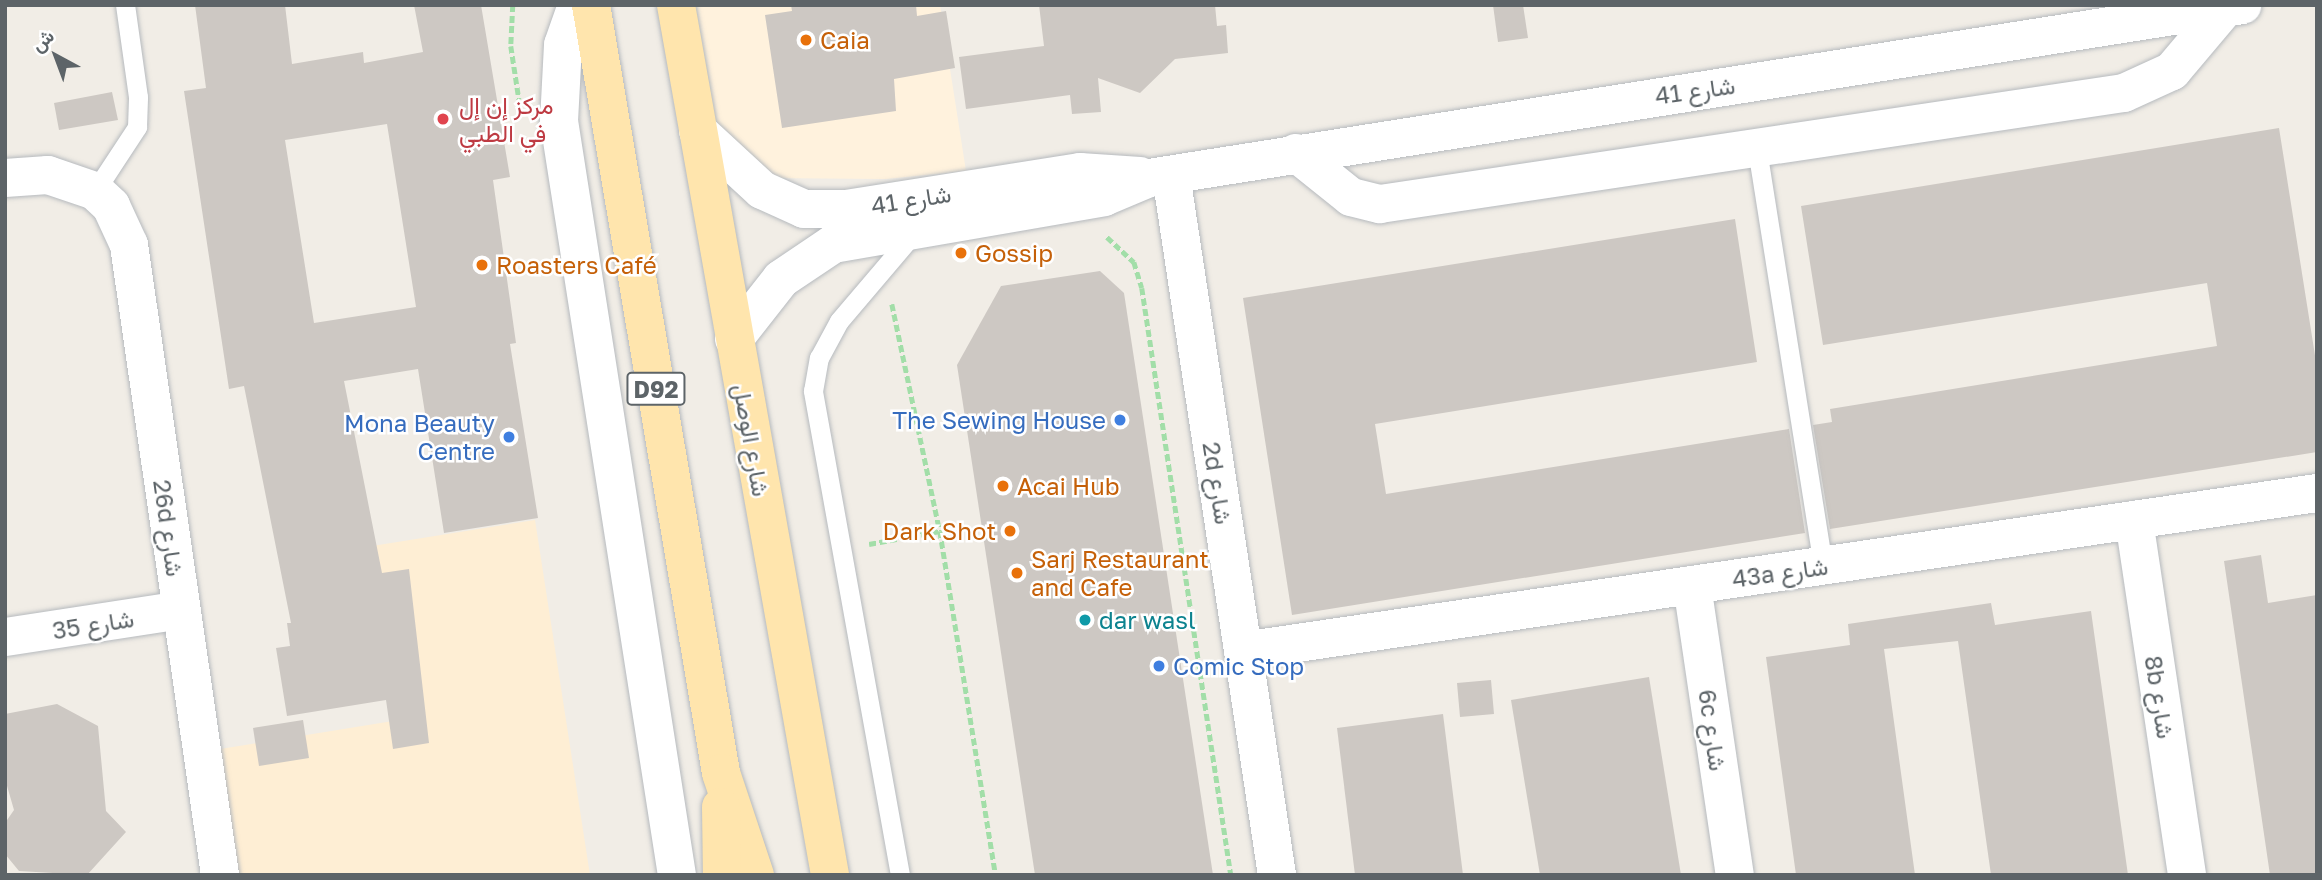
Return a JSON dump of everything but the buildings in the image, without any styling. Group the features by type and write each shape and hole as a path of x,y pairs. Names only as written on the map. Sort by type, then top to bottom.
{"main road":[{"name":"D92","path":"591,5 721,773 754,875"},
{"name":"شارع الوصل","path":"676,5 830,875"},
{"name":"D92","path":"721,773 722,875"}],"street":[{"path":"577,5 563,44 559,121 677,875"},
{"path":"1296,153 1344,194 1380,204 2141,89 2186,58 2234,6"},
{"name":"شارع 41","path":"734,339 766,294 814,254 833,244 1104,197 1160,176 2234,6"},
{"name":"شارع 41","path":"698,131 762,190 804,209 846,209 1080,172 1160,176"},
{"path":"5,178 48,175 95,191"},
{"name":"2d شارع","path":"1160,176 1243,651 1276,875"},
{"name":"26d شارع","path":"95,191 111,206 129,245 220,875"},
{"name":"43a شارع","path":"1243,651 2317,493"},
{"name":"8b شارع","path":"2134,520 2187,875"},
{"name":"6c شارع","path":"1692,585 1735,875"},
{"name":"شارع 35","path":"5,637 181,610"}],"lane":[{"path":"95,191 137,127 138,97 125,5"},
{"path":"1757,149 1823,566"},
{"path":"900,875 815,418 819,358 851,303 917,229"}],"path":[{"path":"1104,236 1117,242 1134,262 1142,288 1231,875"},
{"path":"883,303 890,295 940,531 996,875"},
{"path":"840,549 940,531"}],"shaded area":[{"path":"674,5 940,5 966,171 886,179 753,178 699,161"}],"sand":[{"path":"535,520 590,875 233,875 214,750 393,721 366,547"}],"place":[{"name":"Caia","path":"806,40"},
{"name":"مركز إن إل في الطبي","path":"443,119"},
{"name":"Gossip","path":"961,253"},
{"name":"Roasters Café","path":"482,265"},
{"name":"The Sewing House","path":"1120,420"},
{"name":"Mona Beauty Centre","path":"509,437"},
{"name":"Acai Hub","path":"1003,486"},
{"name":"Dark Shot","path":"1010,531"},
{"name":"Sarj Restaurant and Cafe","path":"1017,573"},
{"name":"dar wasl","path":"1085,620"},
{"name":"Comic Stop","path":"1159,666"}]}
